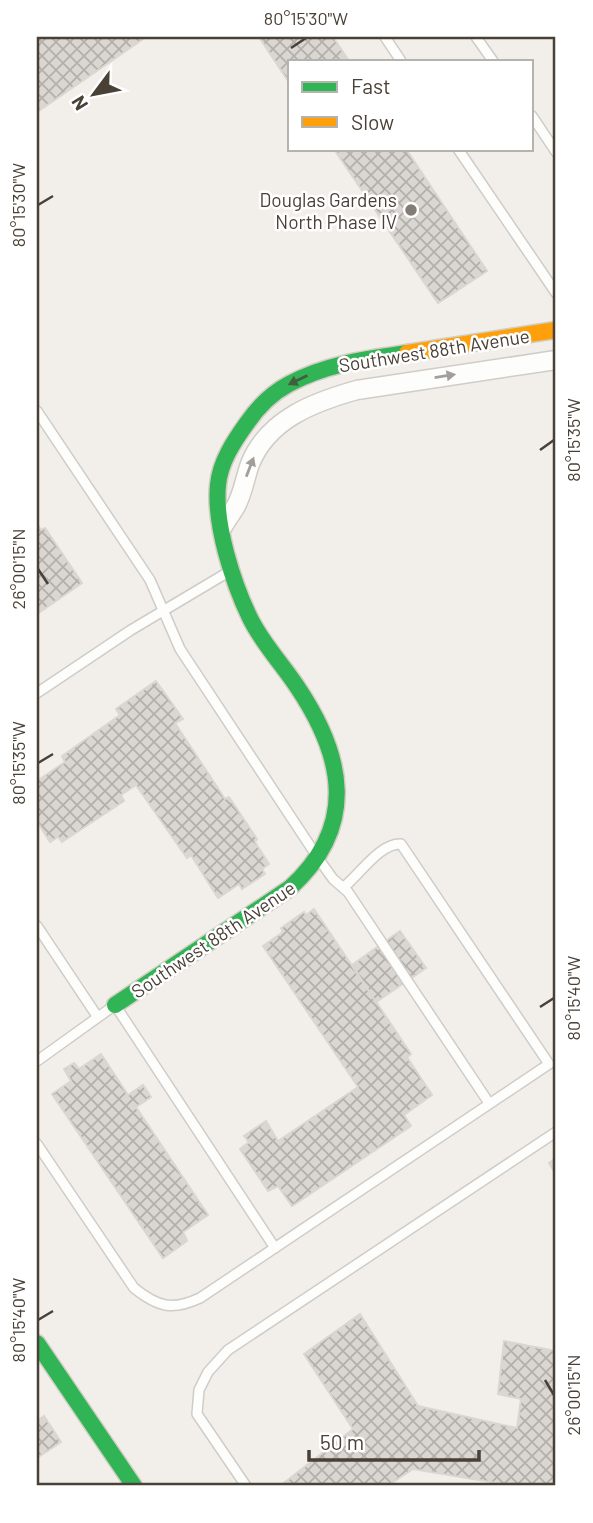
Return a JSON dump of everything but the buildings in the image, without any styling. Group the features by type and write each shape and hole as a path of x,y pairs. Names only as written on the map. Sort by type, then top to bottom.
{"street":[{"name":"Southwest 88th Avenue","path":"115,1005 290,888 309,872 335,818 337,770 332,750 312,710 251,620 232,570 222,528 218,485 227,456 247,424 268,398 281,388 319,370 351,361 556,330"},
{"name":"Southwest 88th Avenue","path":"222,528 237,504 250,463 267,436 297,411 357,390 556,359"},
{"path":"247,424 267,436"},
{"path":"37,1343 134,1486"}],"lane":[{"path":"385,37 400,60"},
{"path":"477,37 493,60"},
{"path":"534,119 556,152"},
{"path":"459,150 556,293"},
{"path":"37,411 150,580 180,649 318,858 333,879 344,887 489,1103"},
{"path":"37,693 162,611 232,570"},
{"path":"37,1144 134,1288 151,1301 171,1307 186,1305 549,1065 401,844 383,848 344,887"},
{"path":"37,926 97,1016"},
{"path":"37,1061 115,1005 275,1248"},
{"path":"246,1486 197,1414 199,1390 208,1372 228,1350 556,1132"}],"traffic: fast":[{"path":"115,1005 290,888 312,864 326,840 335,816 337,791 334,765 314,714 255,627 237,588 219,517 219,476 228,452 247,423 266,401 283,388 303,377 332,367 407,353"},
{"path":"37,1343 134,1486"}],"traffic: slow":[{"path":"407,353 556,330"}],"place":[{"name":"Douglas Gardens North Phase IV","path":"411,210"}]}
